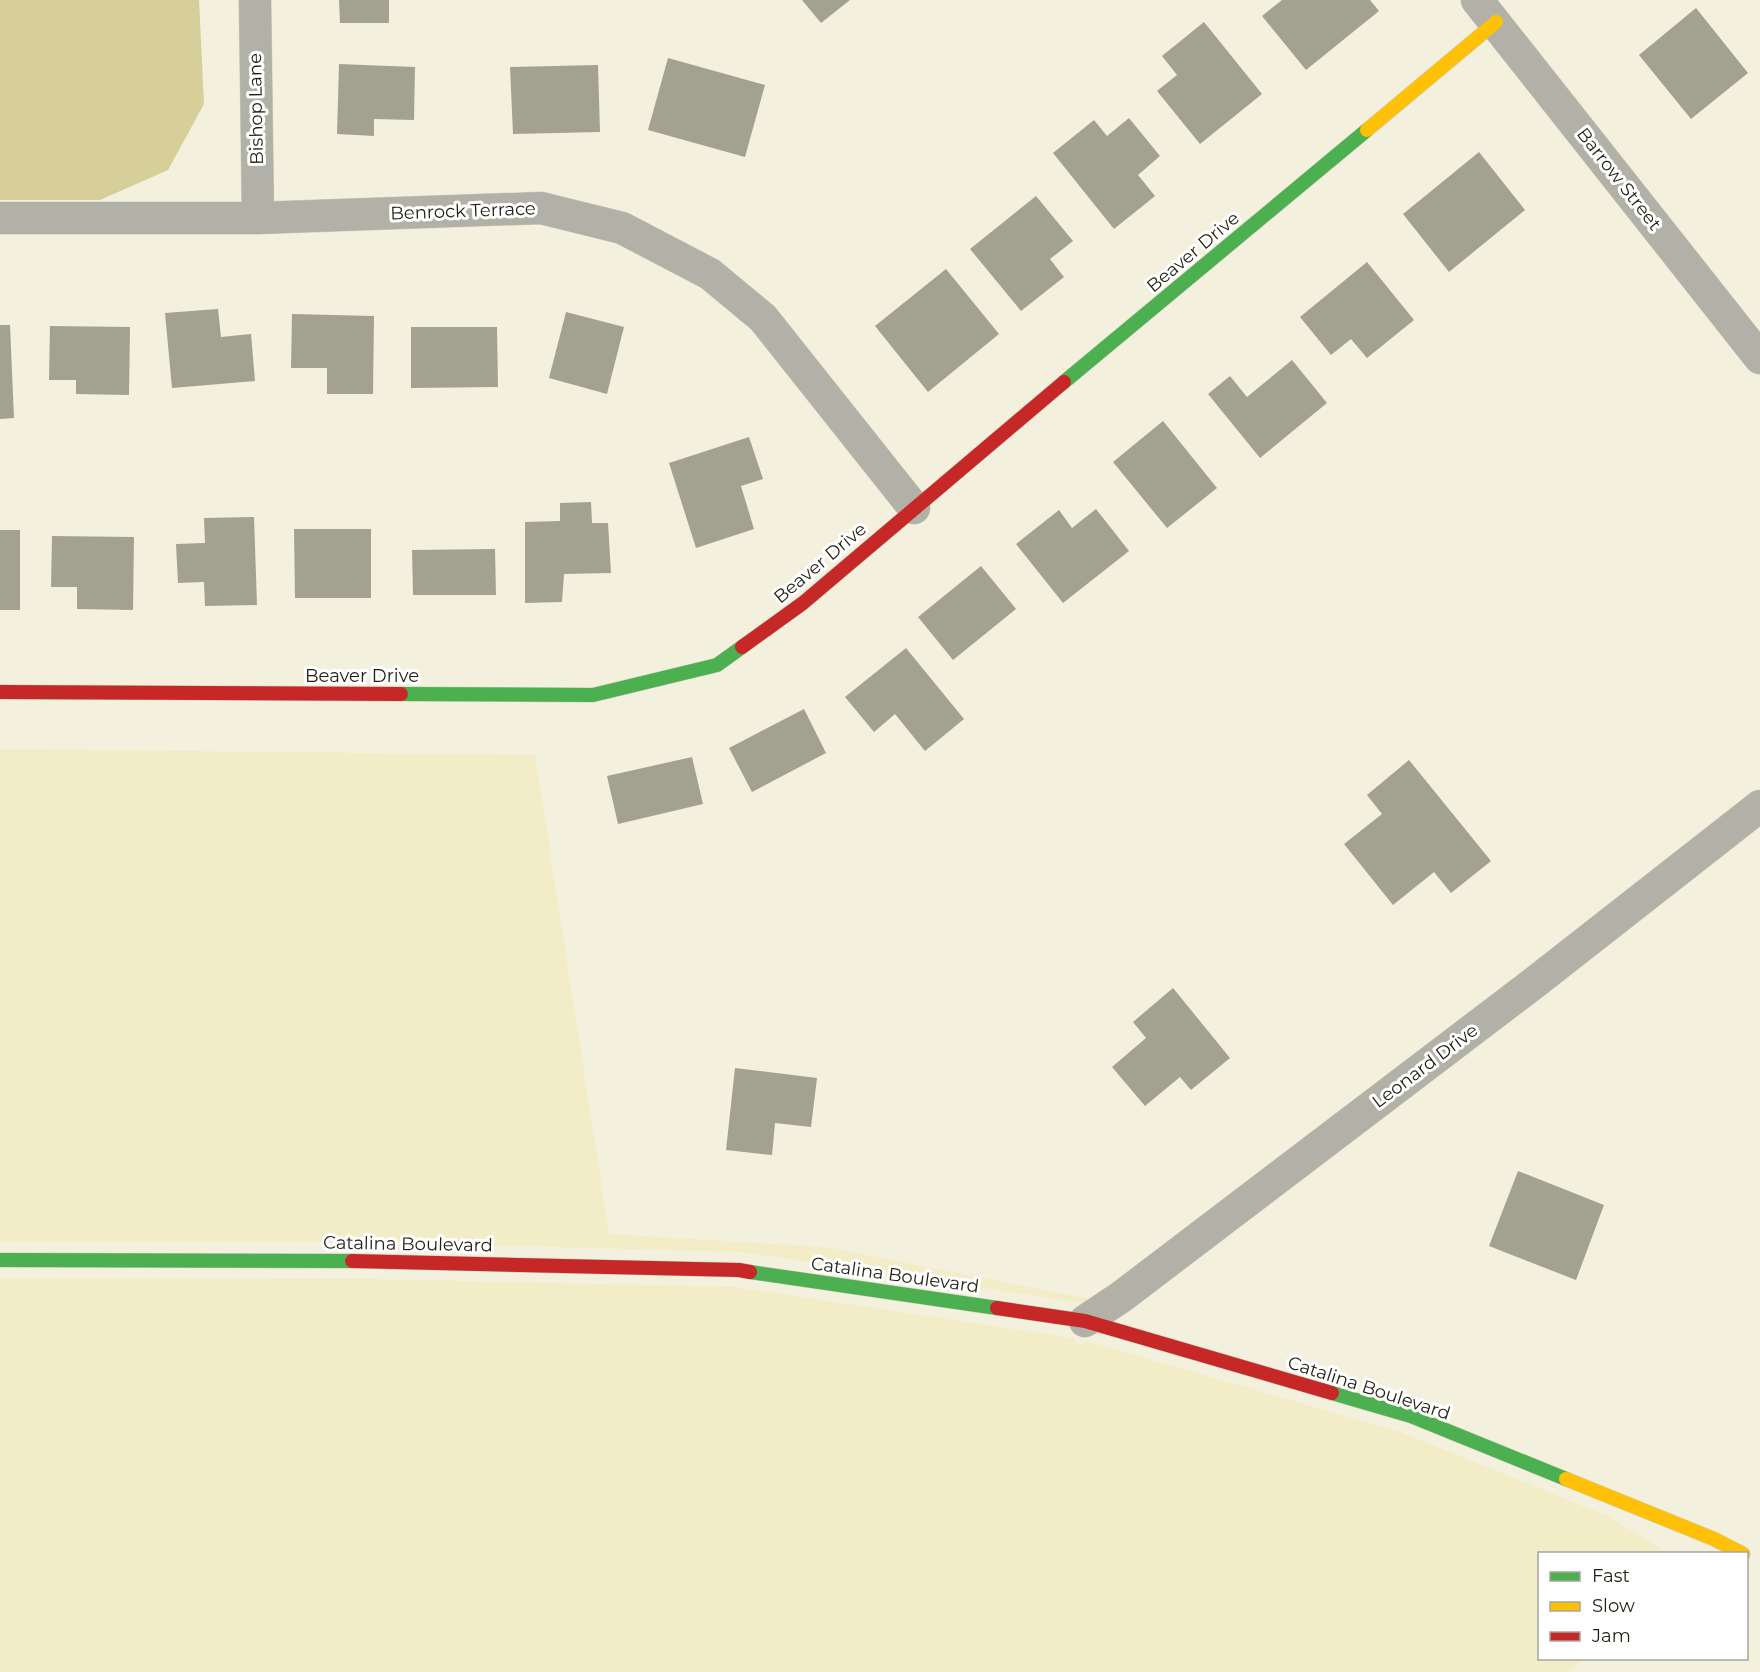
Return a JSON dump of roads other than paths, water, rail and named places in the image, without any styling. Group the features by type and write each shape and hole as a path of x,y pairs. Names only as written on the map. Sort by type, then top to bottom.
{"street":[{"name":"Bishop Lane","path":"255,0 258,218"},
{"name":"Barrow Street","path":"1487,11 1760,358"},
{"name":"Beaver Drive","path":"0,692 593,695 717,665 802,603 914,508 1487,11"},
{"name":"Benrock Terrace","path":"0,218 258,218 541,208 622,228 710,274 763,318 914,508"},
{"name":"Leonard Drive","path":"1085,1321 1121,1297 1525,990 1760,806"},
{"name":"Catalina Boulevard","path":"0,1260 369,1261 739,1270 1085,1321 1411,1416 1714,1539 1740,1552"}]}
